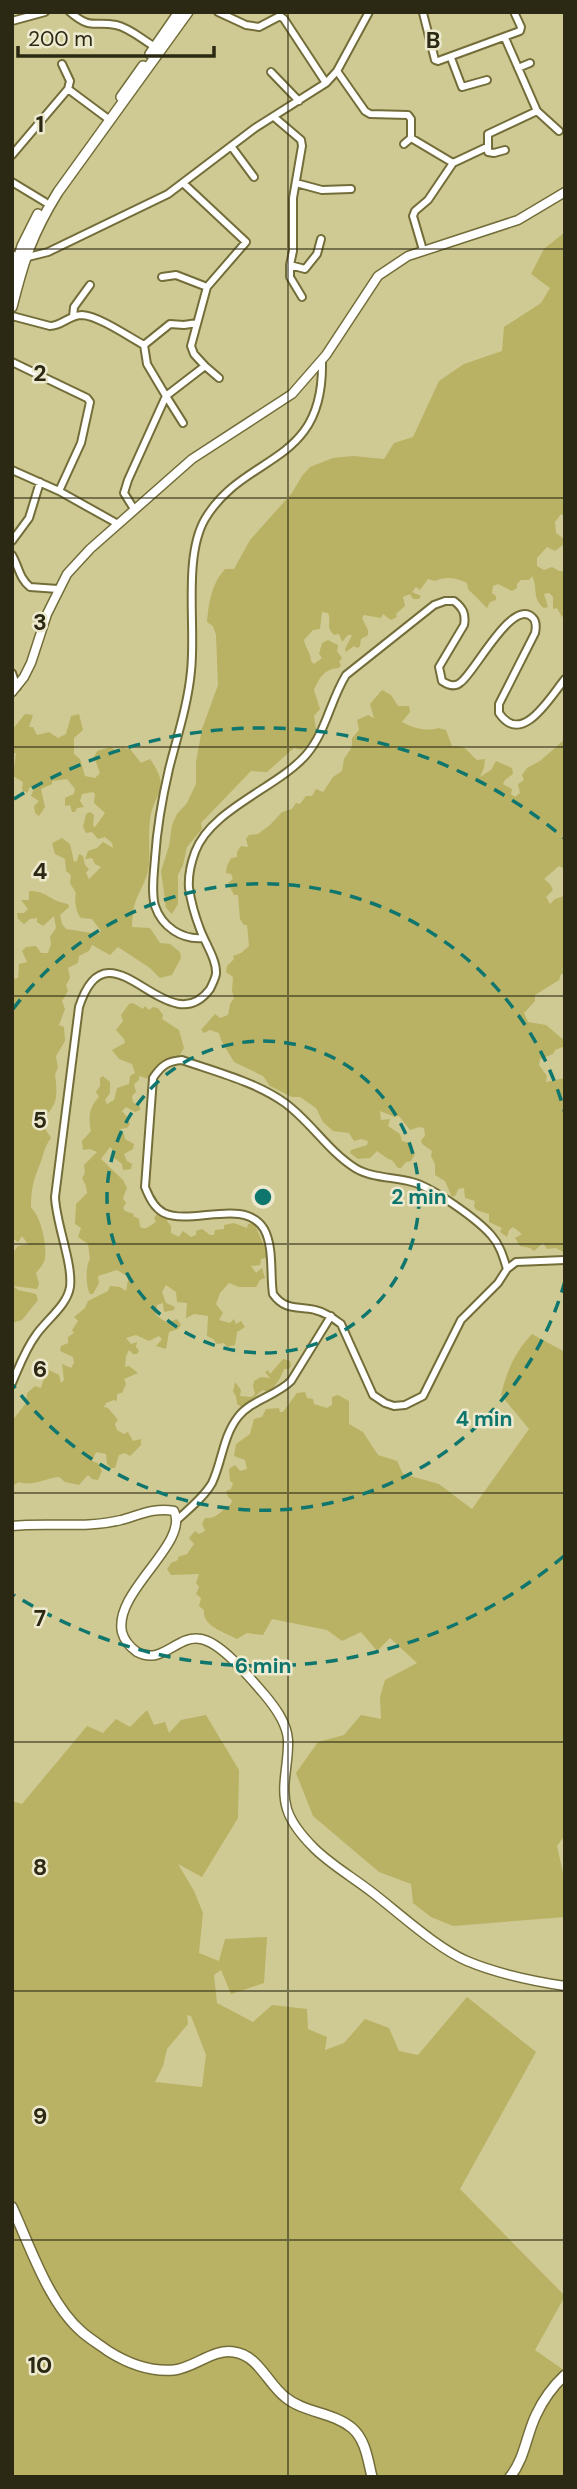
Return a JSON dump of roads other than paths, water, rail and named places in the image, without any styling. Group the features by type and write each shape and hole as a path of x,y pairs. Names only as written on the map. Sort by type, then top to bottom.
{"main road":[{"path":"12,307 18,257 58,192 130,89 179,12"},
{"path":"12,279 31,225 45,202 188,12"},
{"path":"12,2207 54,2296 81,2332 114,2355 144,2367 174,2370 233,2351 246,2356 293,2404 341,2421 352,2428 364,2445 372,2477"},
{"path":"510,2477 524,2454 534,2417 553,2386 565,2375"}],"street":[{"path":"12,22 45,12"},
{"path":"70,12 87,24 117,25 155,47"},
{"path":"218,12 246,25 259,27 280,16 326,83"},
{"path":"18,257 48,252 146,206 326,83 337,71 368,12"},
{"path":"424,13 436,61 505,38 521,29 515,13"},
{"path":"505,38 537,111 559,131"},
{"path":"451,58 463,87 487,80"},
{"path":"518,68 530,63"},
{"path":"12,155 68,89 70,81 62,64"},
{"path":"337,71 365,111 370,114 408,116 411,119 411,138 404,144"},
{"path":"271,72 299,101"},
{"path":"68,89 107,118"},
{"path":"505,150 490,153 486,136 537,111"},
{"path":"274,117 301,140 302,146 293,198 293,251 290,265 290,277 302,297"},
{"path":"411,138 453,163"},
{"path":"231,146 254,177"},
{"path":"423,250 413,214 428,200 453,163 487,147"},
{"path":"12,182 45,202"},
{"path":"183,183 246,242 207,287 197,323 192,350 219,378"},
{"path":"296,183 322,190 351,188"},
{"path":"15,690 31,663 58,589 67,574 118,523 192,459 292,394 321,362 378,276 408,256 423,250 507,225 565,192"},
{"path":"290,265 305,269 317,254 321,239"},
{"path":"162,277 176,275 207,287"},
{"path":"72,317 74,307 90,285"},
{"path":"12,316 50,326 61,324 72,317 89,317 144,345"},
{"path":"144,345 170,324 184,326 197,323"},
{"path":"144,345 148,364 183,423"},
{"path":"12,362 87,398 90,402 81,443 60,491"},
{"path":"203,938 191,939 178,934 161,919 155,904 153,880 161,804 191,673 193,565 198,538 204,521 219,499 285,452 307,429 320,389 321,362"},
{"path":"134,509 124,493 166,396 205,366"},
{"path":"12,470 60,491 118,523"},
{"path":"12,541 29,518 40,482"},
{"path":"12,555 18,565 19,574 30,587 58,589"},
{"path":"12,1383 24,1353 35,1335 64,1301 70,1287 55,1213 55,1197 79,1007 85,989 95,977 114,972 128,977 170,1003 184,1005 196,1001 212,986 216,973 192,906 188,886 191,867 201,841 220,820 303,758 323,731 346,675 434,604 454,601 463,610 465,618 464,625 439,667 442,681 452,686 460,684 467,676 507,622 517,614 527,614 533,618 537,625 535,633 499,704 499,713 508,724 526,724 565,680"},
{"path":"12,673 15,690"},
{"path":"507,1269 502,1251 491,1234 434,1191 415,1183 361,1171 343,1161 306,1121 284,1102 250,1084 182,1060 171,1061 161,1067 153,1078 145,1187 150,1200 164,1213 183,1216 228,1213 247,1216 258,1222 265,1232 273,1294 277,1300 285,1306 315,1309 341,1324 373,1395 385,1403 405,1405 423,1396 461,1320 498,1283 507,1269 516,1262 565,1260"},
{"path":"178,1519 197,1502 211,1484 226,1438 237,1418 248,1407 283,1389 291,1381 331,1316"},
{"path":"12,1526 38,1523 70,1526 99,1524 161,1508 174,1511 178,1519 176,1530 125,1609 121,1622 125,1641 145,1656 157,1656 191,1638 210,1642 250,1679 270,1701 283,1722 288,1739 283,1793 287,1811 314,1849 464,1960 536,1982 565,1986"}]}
